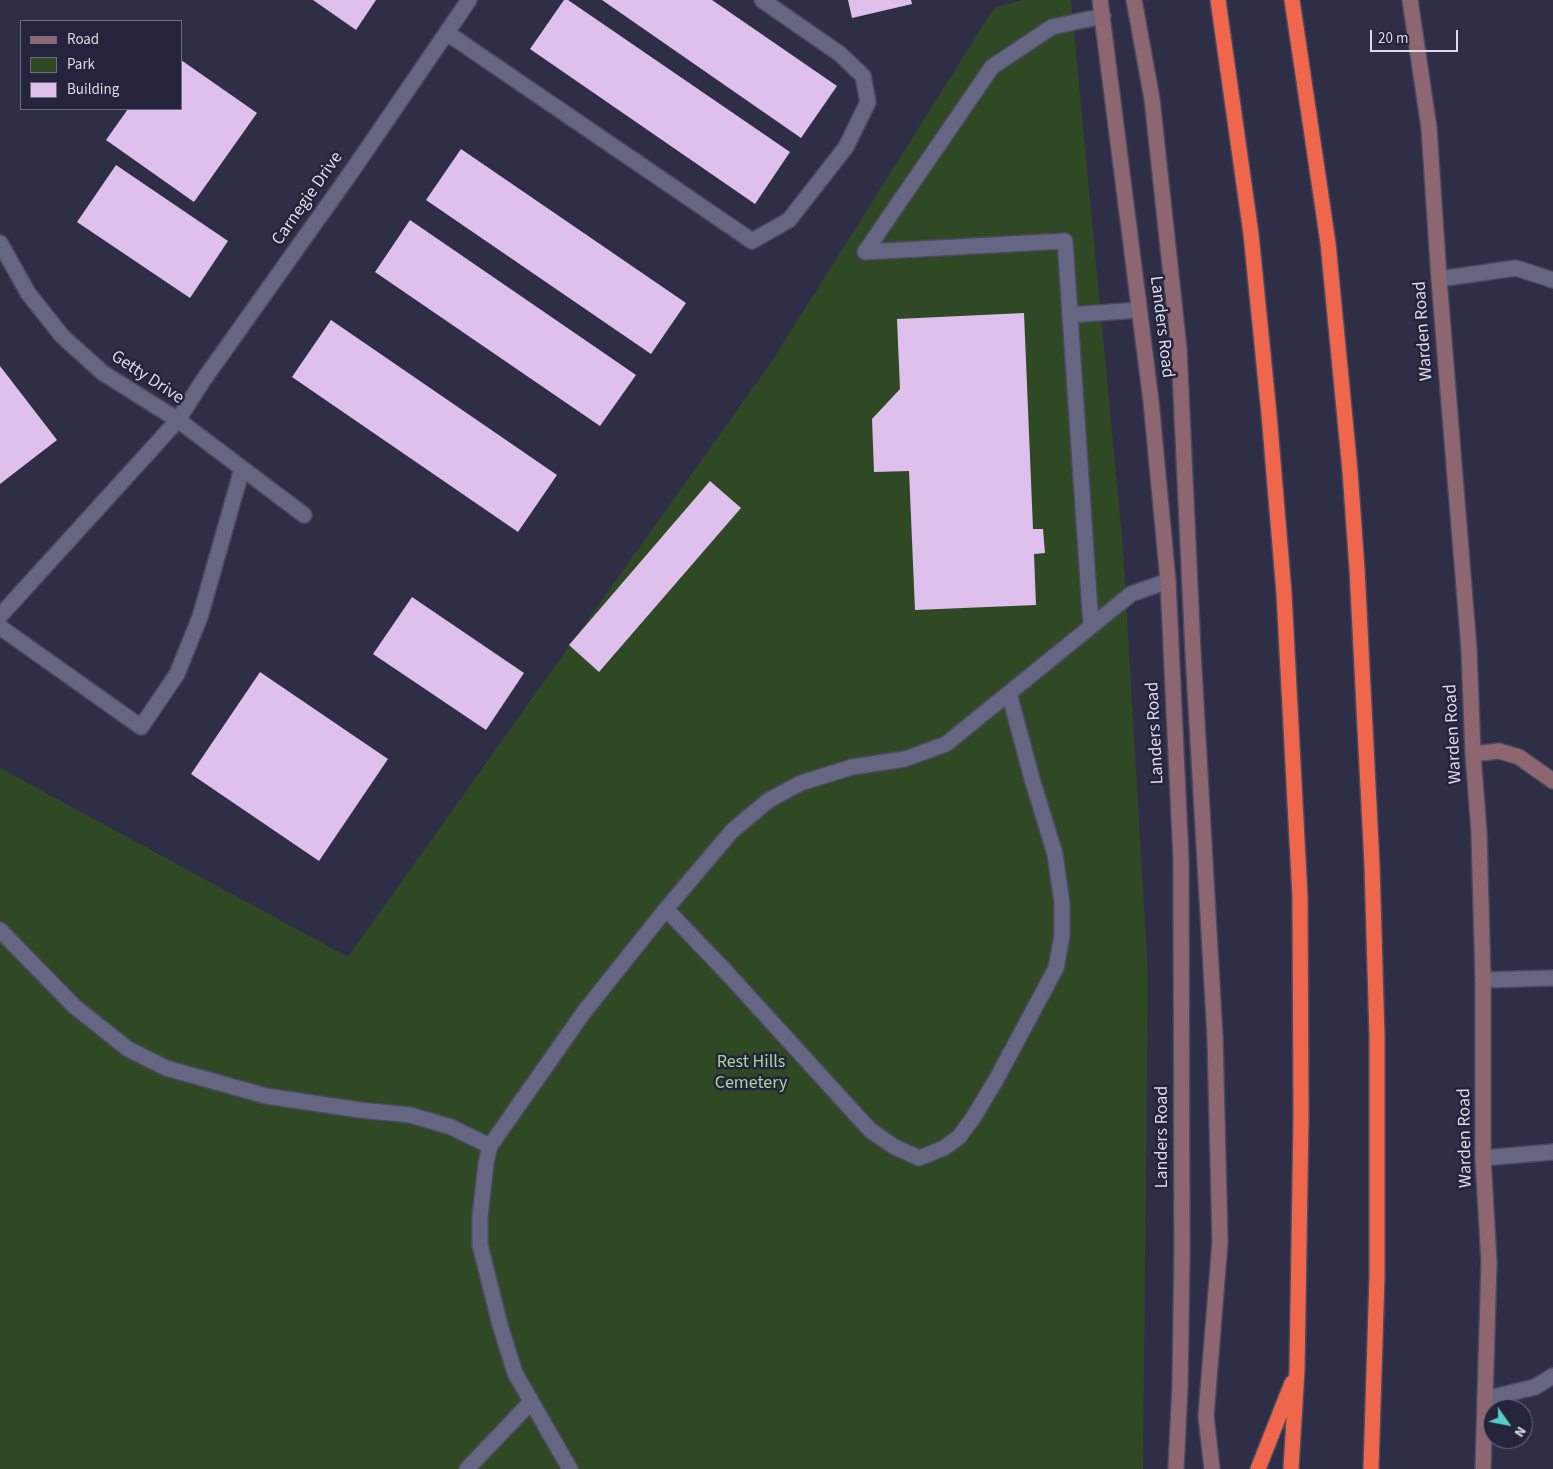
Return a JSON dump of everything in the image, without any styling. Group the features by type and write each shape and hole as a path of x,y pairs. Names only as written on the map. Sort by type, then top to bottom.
{"highway":[{"path":"1218,0 1251,234 1284,593 1300,897 1301,1118 1297,1370 1291,1469"},
{"path":"1292,0 1328,243 1350,471 1358,589 1372,865 1377,1037 1377,1274 1371,1469"},
{"path":"1258,1469 1297,1370"}],"main road":[{"name":"Landers Road","path":"1100,0 1130,222 1151,401 1168,581 1181,868 1182,1252 1180,1386 1176,1469"},
{"path":"1134,0 1152,99 1179,349 1215,1037 1220,1242 1206,1416 1212,1469"},
{"name":"Warden Road","path":"1410,0 1429,128 1439,279 1469,649 1473,754 1479,832 1483,980 1483,1158 1489,1262 1486,1399"},
{"path":"1473,754 1499,751 1519,758 1553,781"},
{"name":"Warden Road","path":"1483,1469 1484,1449"}],"street":[{"name":"Carnegie Drive","path":"0,616 178,420 202,382 352,171 469,0"},
{"path":"447,33 752,241 789,220 846,147 868,102 863,76 840,54 762,0"},
{"path":"1091,626 1066,241 865,252 992,67 1052,27 1103,16"},
{"name":"Getty Drive","path":"0,243 28,293 62,336 103,373 178,420 304,515"},
{"path":"1439,279 1516,268 1553,280"},
{"path":"1070,315 1139,310"},
{"path":"0,627 141,727 177,674 197,626 242,468"},
{"path":"570,1469 515,1373 500,1324 480,1245 480,1217 486,1163 490,1146 584,1012 666,909 732,831 769,800 810,780 852,767 905,759 946,744 1131,594 1168,581"},
{"path":"666,909 870,1130 893,1146 919,1158 944,1148 959,1137 996,1080 1056,968 1062,936 1062,902 1055,854 1032,779 1009,693"},
{"path":"0,930 74,1006 128,1049 166,1068 266,1096 360,1110 410,1115 451,1127 490,1146"},
{"path":"1483,980 1553,978"},
{"path":"1483,1158 1553,1152"},
{"path":"1486,1399 1535,1387 1553,1376"},
{"path":"467,1469 531,1402"}],"green space":[{"name":"Rest Hills Cemetery","path":"1022,0 1071,0 1123,548 1148,974 1143,1469 0,1469 0,768 348,957 772,361 994,8"}],"building":[{"path":"313,0 376,0 356,30"},
{"path":"564,0 568,0 790,152 755,204 530,49"},
{"path":"602,0 712,0 837,86 801,138"},
{"path":"848,0 911,0 912,4 852,18"},
{"path":"182,61 257,113 194,202 106,140 127,110 182,110"},
{"path":"461,149 686,303 651,354 426,200"},
{"path":"116,165 228,241 190,298 77,222"},
{"path":"410,220 636,375 600,426 375,272"},
{"path":"1024,313 1033,529 1043,529 1045,553 1034,554 1036,605 915,610 909,471 874,472 872,419 900,389 897,319"},
{"path":"331,320 557,475 518,532 292,377"},
{"path":"0,366 57,440 0,484"},
{"path":"710,481 741,508 599,672 569,645"},
{"path":"412,597 524,673 486,730 373,654"},
{"path":"260,672 388,759 319,861 191,774"}]}
